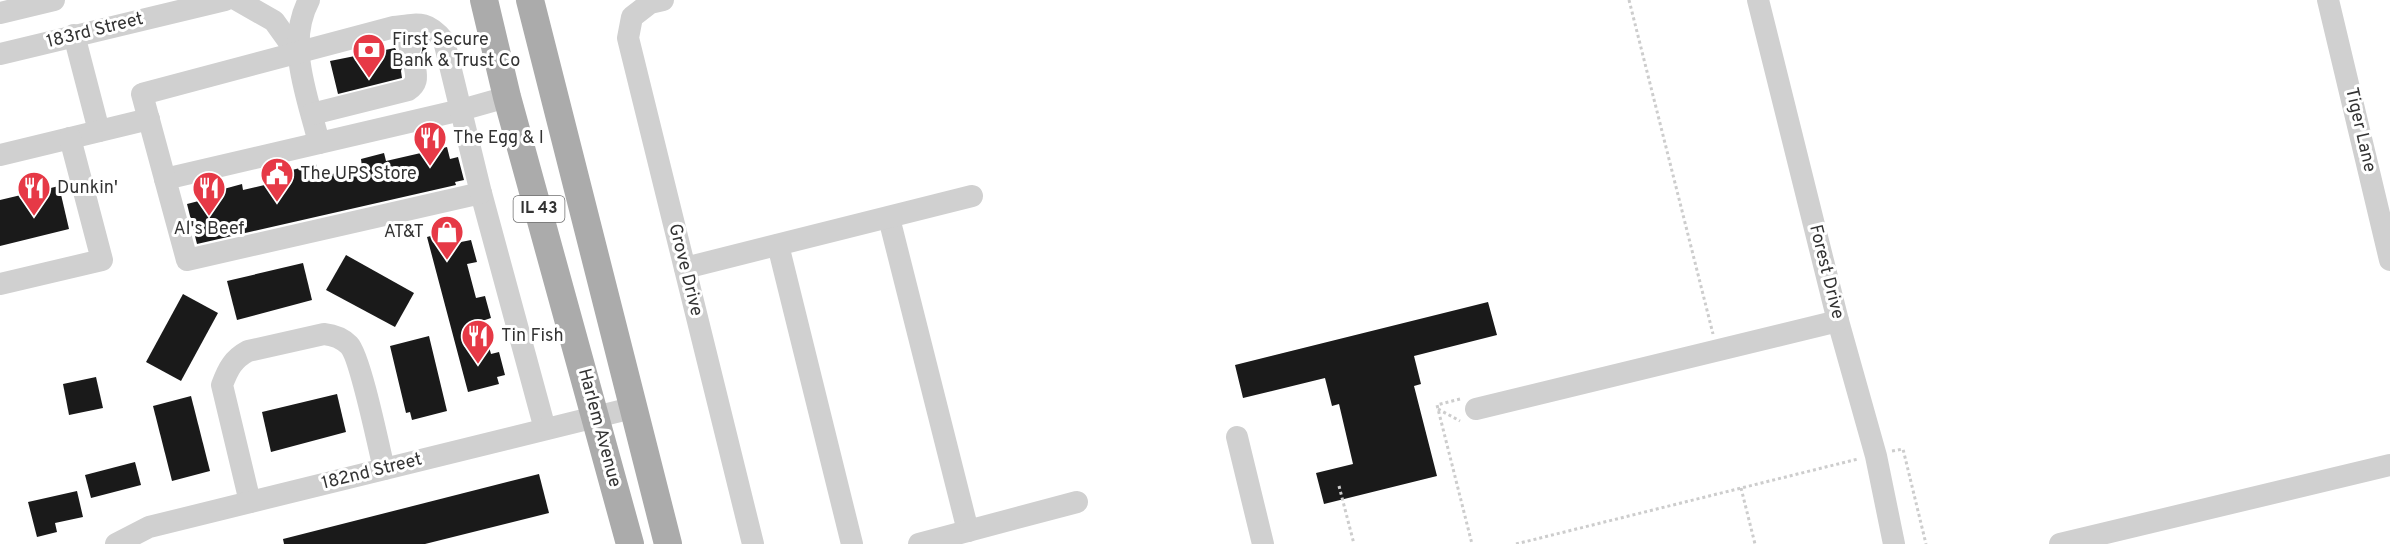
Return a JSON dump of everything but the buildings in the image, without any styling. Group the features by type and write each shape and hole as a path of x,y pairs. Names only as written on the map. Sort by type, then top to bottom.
{"main road":[{"name":"Harlem Avenue","path":"484,0 507,96 597,417 630,544"},
{"name":"Harlem Avenue","path":"530,0 668,544"}],"street":[{"path":"0,13 54,0"},
{"name":"183rd Street","path":"0,54 225,0"},
{"path":"237,0 274,21 297,53"},
{"path":"309,0 299,26 297,53 319,143"},
{"name":"Forest Drive","path":"1758,0 1838,321 1876,456 1894,544"},
{"name":"Tiger Lane","path":"2328,0 2389,253"},
{"name":"Grove Drive","path":"656,2 632,18 628,38 753,544"},
{"path":"481,193 187,260 142,94 405,26 418,24 434,29 444,41 481,193 545,429"},
{"path":"312,114 408,90 414,86 416,80 413,58 405,26"},
{"path":"74,35 99,131"},
{"path":"165,180 461,110 507,96"},
{"path":"0,155 149,119"},
{"path":"0,285 102,260 70,138"},
{"path":"685,268 972,196"},
{"path":"889,218 968,531"},
{"path":"778,245 852,544"},
{"path":"1468,415 1838,321"},
{"path":"250,502 222,385 228,369 237,357 248,351 324,334 335,336 350,345 357,362 384,469"},
{"name":"182nd Street","path":"116,544 150,528 632,408"},
{"path":"1237,437 1263,544"},
{"path":"2060,544 2390,465"},
{"path":"919,544 1077,502"}],"path":[{"path":"1629,0 1713,335"},
{"path":"1438,408 1468,415"},
{"path":"1882,454 1903,449 1926,544"},
{"path":"1516,544 1863,458"},
{"path":"1339,486 1354,544"},
{"path":"1741,488 1755,544"}],"place":[{"name":"First Secure Bank & Trust Co","path":"369,79"},
{"name":"The Egg & I","path":"430,167"},
{"name":"The UPS Store","path":"277,203"},
{"name":"Dunkin'","path":"34,217"},
{"name":"Al's Beef","path":"209,217"},
{"name":"AT&T","path":"447,261"},
{"name":"Tin Fish","path":"478,365"}]}
